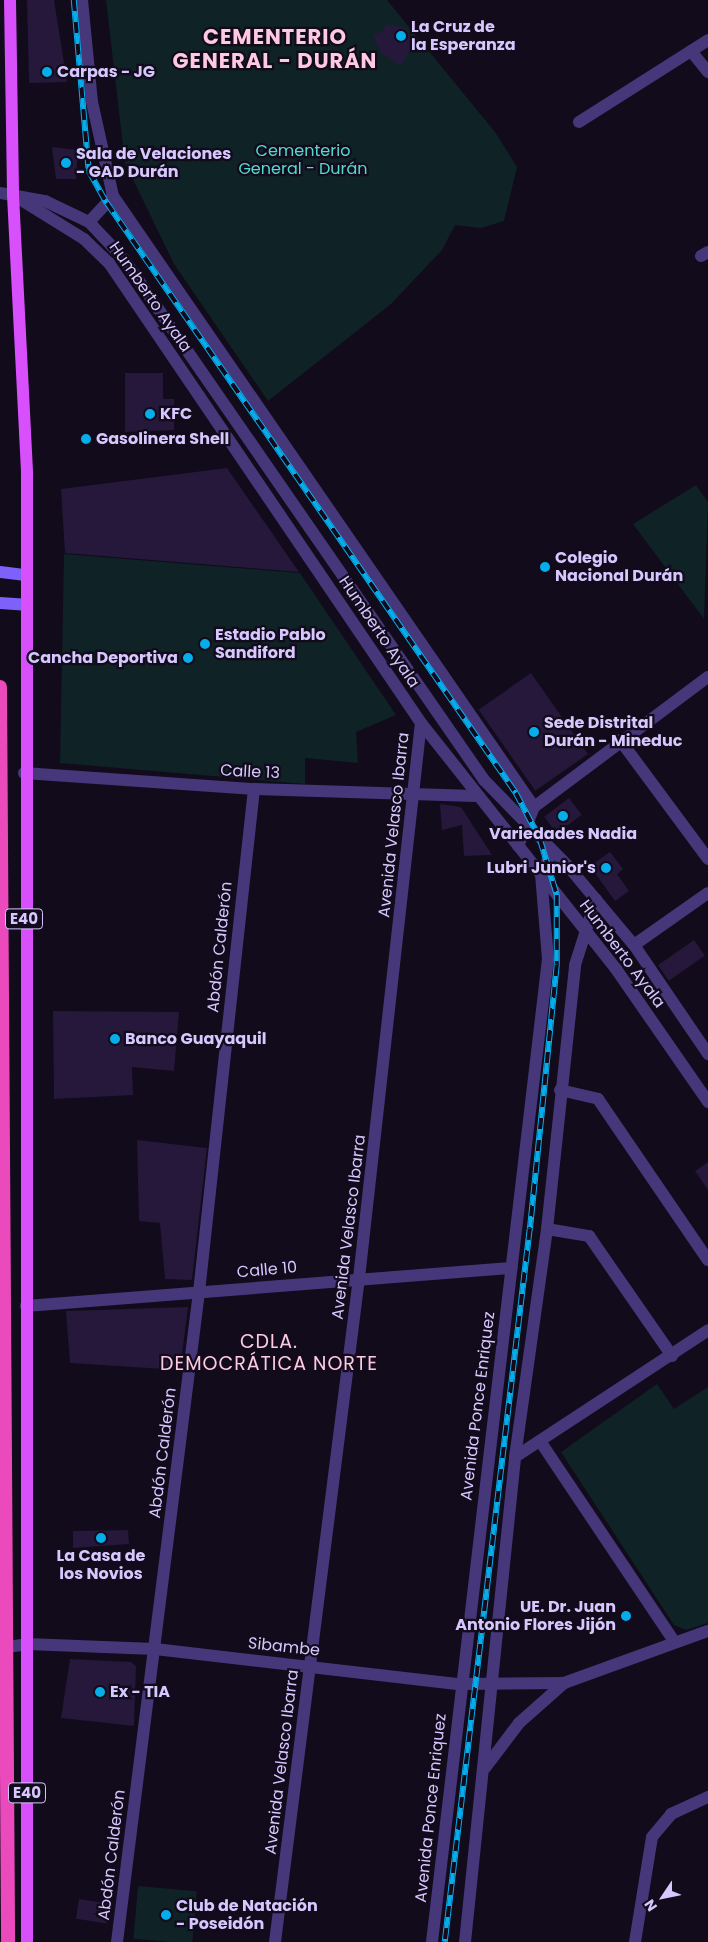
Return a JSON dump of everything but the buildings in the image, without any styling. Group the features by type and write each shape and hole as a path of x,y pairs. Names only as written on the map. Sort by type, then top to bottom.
{"highway":[{"name":"E40","path":"0,687 2,1648 8,1942"}],"main road":[{"name":"E40","path":"10,0 6,194 26,383 24,773 27,1942"},
{"path":"0,572 26,575"},
{"path":"0,603 26,605"}],"street":[{"path":"82,0 92,102 113,196 534,807"},
{"path":"579,122 708,40"},
{"path":"691,51 708,72"},
{"name":"Humberto Ayala","path":"6,194 45,201 88,222 136,274 245,440 484,780 596,898 634,945 708,1054"},
{"name":"Humberto Ayala","path":"6,194 84,239 109,263 421,723 475,796 541,874 584,929 708,1102"},
{"path":"88,222 113,196"},
{"path":"518,846 528,828 534,807 620,740 704,680 708,694"},
{"name":"Avenida Velasco Ibarra","path":"275,1942 359,1278 415,797 421,723"},
{"path":"620,740 708,859"},
{"name":"Calle 13","path":"24,773 254,789 415,797 475,796"},
{"name":"Abdón Calderón","path":"117,1942 199,1292 254,789"},
{"path":"541,874 552,851"},
{"name":"Avenida Ponce Enriquez","path":"432,1942 459,1684 512,1268 548,959 541,874"},
{"path":"634,945 708,893"},
{"path":"465,1942 515,1457 547,1229 560,1090 584,929 596,898"},
{"path":"560,1090 598,1099 708,1260"},
{"path":"547,1229 589,1236 672,1356"},
{"name":"Calle 10","path":"26,1306 359,1278 512,1268"},
{"path":"515,1457 672,1356 708,1330"},
{"path":"540,1441 674,1641"},
{"name":"Sibambe","path":"2,1648 27,1644 155,1649 459,1684 490,1685 564,1683 674,1641 708,1631"},
{"name":"Sibambe","path":"483,1770 519,1723 564,1683"},
{"path":"635,1942 655,1831 670,1814 708,1797"}],"green space":[{"name":"Cementerio General - Durán","path":"106,0 387,0 495,132 517,167 504,221 481,228 455,225 442,250 391,304 268,401 174,264 125,163"},
{"path":"696,485 708,502 704,619 633,524"},
{"name":"Estadio Pablo Sandiford","path":"64,554 300,573 396,715 356,732 358,763 305,758 305,784 60,763"},
{"path":"657,1384 674,1409 708,1387 708,1623 686,1630 674,1625 561,1452"},
{"name":"Club de Natación - Poseidón","path":"138,1886 197,1891 192,1942 133,1939"}],"railway":[{"path":"74,0 89,171 107,203 516,793 540,839 557,895 557,965 530,1229 445,1942"}],"place":[{"name":"La Cruz de la Esperanza","path":"401,36"},
{"name":"Carpas - JG","path":"47,72"},
{"name":"Sala de Velaciones - GAD Durán","path":"66,163"},
{"name":"KFC","path":"150,414"},
{"name":"Gasolinera Shell","path":"86,439"},
{"name":"Colegio Nacional Durán","path":"545,567"},
{"name":"Estadio Pablo Sandiford","path":"205,644"},
{"name":"Cancha Deportiva","path":"188,658"},
{"name":"Sede Distrital Durán - Mineduc","path":"534,732"},
{"name":"Variedades Nadia","path":"563,816"},
{"name":"Lubri Junior's","path":"606,868"},
{"name":"Banco Guayaquil","path":"115,1039"},
{"name":"La Casa de los Novios","path":"101,1538"},
{"name":"UE. Dr. Juan Antonio Flores Jijón","path":"626,1616"},
{"name":"Ex - TIA","path":"100,1692"},
{"name":"Club de Natación - Poseidón","path":"166,1915"}],"district":[{"name":"CEMENTERIO GENERAL - DURÁN","path":"275,49"},
{"name":"CDLA. DEMOCRÁTICA NORTE","path":"269,1353"}]}
